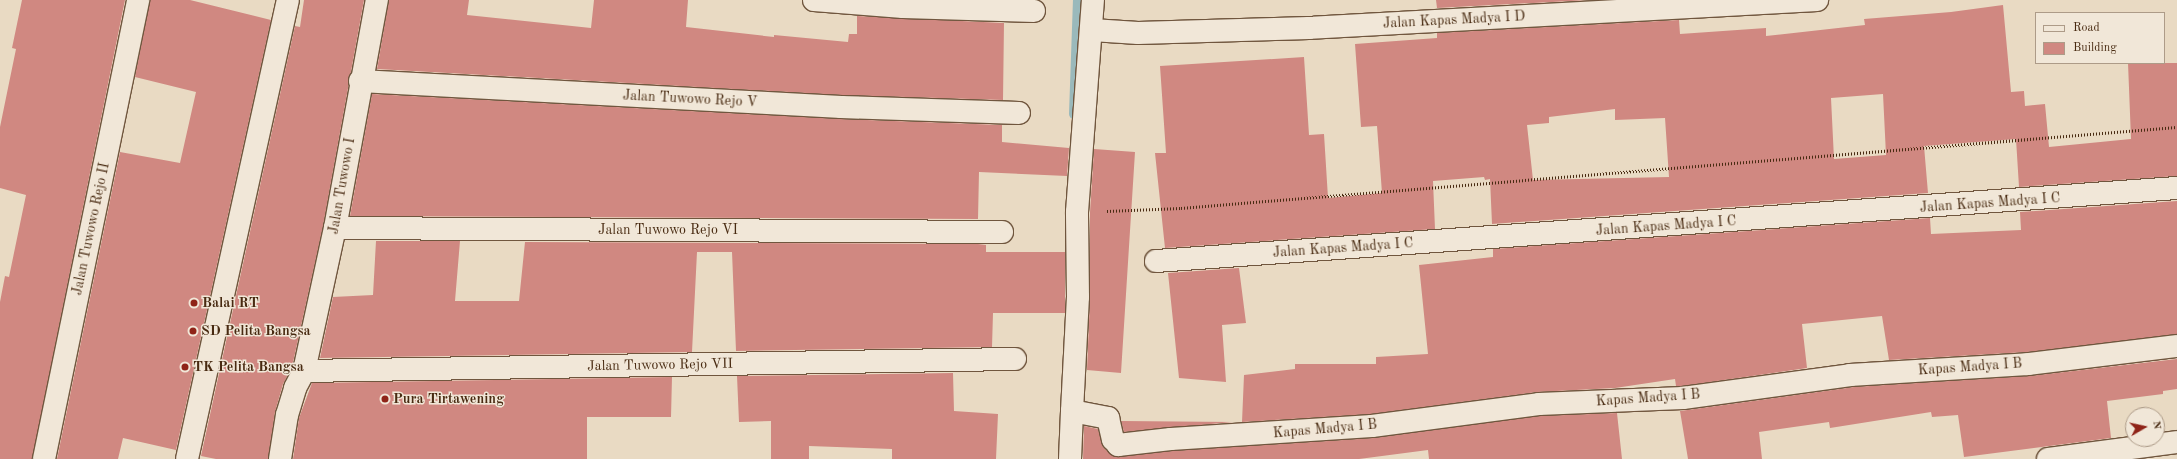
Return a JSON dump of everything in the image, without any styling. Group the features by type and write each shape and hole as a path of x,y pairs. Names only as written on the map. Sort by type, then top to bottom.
{"street":[{"name":"Jalan Tuwowo Rejo II","path":"44,459 138,0"},
{"path":"187,459 288,0"},
{"name":"Jalan Tuwowo I","path":"280,459 287,416 295,388 304,371 335,228 360,81 377,0"},
{"path":"814,0 903,7 1034,11"},
{"path":"1070,459 1078,297 1077,212 1087,68 1092,30 1093,0"},
{"name":"Jalan Kapas Madya I D","path":"1092,30 1138,33 1309,28 1817,0"},
{"name":"Jalan Tuwowo Rejo V","path":"360,81 841,107 1019,113"},
{"name":"Jalan Kapas Madya I C","path":"1156,261 2177,188"},
{"name":"Jalan Tuwowo Rejo VI","path":"335,228 1002,232"},
{"name":"Kapas Madya I B","path":"1072,411 1108,418 1113,439 1118,445 1171,438 1372,426 1539,404 1684,398 1850,375 2028,364 2177,346"},
{"name":"Jalan Tuwowo Rejo VII","path":"304,371 1015,359"},
{"path":"2048,459 2177,442"}],"path":[{"path":"1077,212 1181,208 2177,127"}],"building":[{"path":"22,0 125,0 32,459 0,459 0,302 5,276 9,277 26,195 0,188 0,127 16,49 12,48"},
{"path":"150,0 190,0 271,20 176,450 123,438 118,459 57,459 120,152 180,163 196,92 135,77"},
{"path":"304,0 364,0 323,226 292,367 283,384 275,412 268,459 216,459 201,456 295,26 300,27"},
{"path":"389,0 469,0 467,15 591,28 594,0 688,0 686,27 774,37 774,35 848,42 849,34 857,34 857,16 1004,23 1003,100 842,95 377,69"},
{"path":"1436,0 1590,0 1437,8"},
{"path":"2003,5 2011,92 2024,91 2025,106 2045,104 2049,147 2131,139 2128,64 2177,63 2177,176 2019,187 2016,139 1924,146 1928,193 1492,224 1490,179 1485,180 1484,177 1433,181 1435,229 1165,248 1155,153 1166,153 1160,66 1304,57 1309,135 1324,134 1328,198 1382,193 1377,126 1361,127 1355,44 1437,38 1437,33 1679,20 1680,34 1766,28 1766,36 1865,25 1864,19 1951,12","holes":["1883,94 1886,155 1834,159 1831,98","1615,109 1615,120 1665,118 1669,177 1533,180 1527,125 1549,123 1549,117"]},
{"path":"372,94 840,119 1002,125 1002,142 1069,148 1067,176 979,172 978,219 350,216"},
{"path":"1094,149 1135,152 1121,373 1087,370 1090,297 1090,212"},
{"path":"2177,201 2177,334 2027,352 1889,360 1882,316 1802,324 1807,368 1682,386 1676,386 1675,379 1615,388 1537,392 1371,414 1242,422 1244,375 1295,369 1295,364 1376,364 1376,357 1428,354 1419,265 1493,257 1493,249 1930,218 1931,234 2021,230 2020,212"},
{"path":"376,241 460,241 455,301 519,301 525,242 978,244 986,245 986,252 1065,252 1065,313 993,313 992,347 736,351 732,252 697,252 692,352 320,358 333,297 373,295"},
{"path":"1239,268 1246,323 1222,325 1226,382 1179,378 1168,273"},
{"path":"2177,359 2177,389 2163,391 2163,394 2107,401 2111,438 1964,457 1958,415 1932,417 1931,412 1830,428 1829,422 1759,432 1762,459 1688,459 1680,411 1854,387 2029,376"},
{"path":"953,373 954,411 998,414 996,459 892,459 892,449 809,446 809,459 771,459 771,421 739,422 737,376"},
{"path":"672,377 671,417 587,417 587,459 293,459 299,418 312,383"},
{"path":"1617,413 1622,459 1429,459 1428,450 1359,459 1083,459 1084,426 1098,429 1103,447 1113,456 1119,457 1172,451 1374,438 1540,416"},
{"path":"1121,421 1233,422 1124,432"}],"waterway":[{"path":"1074,114 1078,0"}],"place":[{"name":"Balai RT","path":"194,303"},
{"name":"SD Pelita Bangsa","path":"193,331"},
{"name":"TK Pelita Bangsa","path":"185,367"},
{"name":"Pura Tirtawening","path":"385,399"}]}
